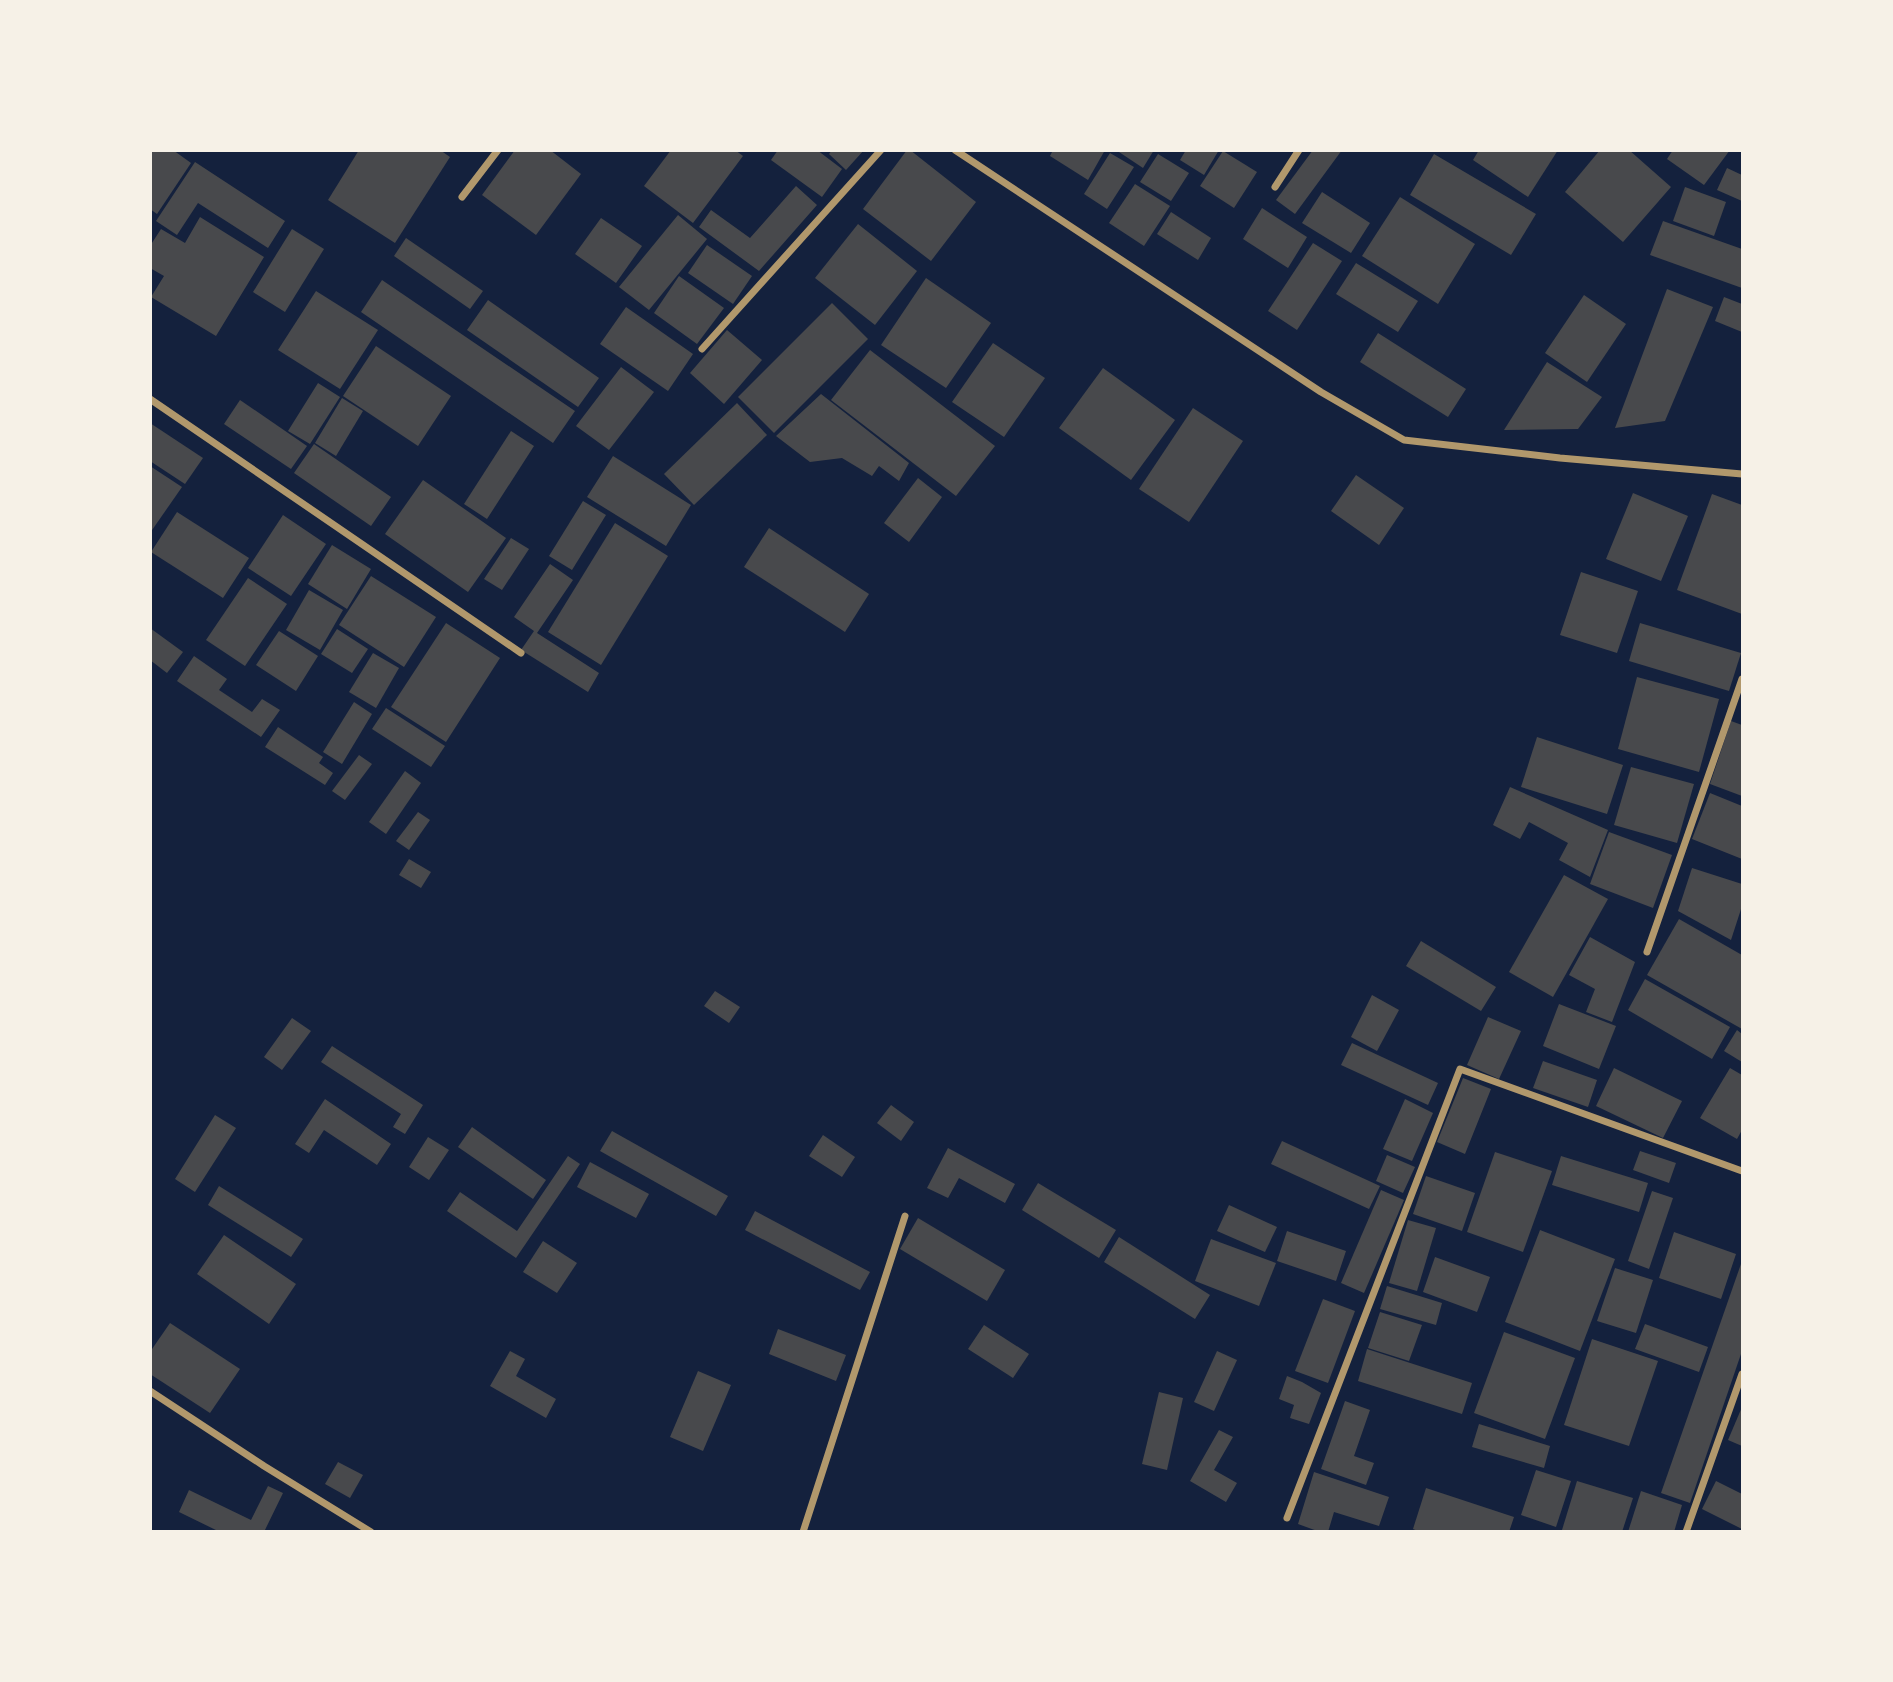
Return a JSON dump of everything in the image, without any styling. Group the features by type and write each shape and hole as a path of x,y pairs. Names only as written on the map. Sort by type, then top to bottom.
{"street":[{"path":"462,197 498,150"},
{"path":"702,349 881,150"},
{"path":"956,150 1321,392 1404,440 1560,458 1742,474"},
{"path":"1275,187 1300,150"},
{"path":"150,399 521,653"},
{"path":"1647,952 1742,680"},
{"path":"1287,1518 1460,1069 1742,1171"},
{"path":"803,1531 905,1216"},
{"path":"1686,1531 1742,1374"},
{"path":"150,1391 264,1466 372,1531"}],"building":[{"path":"150,150 173,150 191,163 157,214 150,209"},
{"path":"359,150 440,150 450,157 395,243 328,200"},
{"path":"515,150 550,150 581,174 536,235 482,195"},
{"path":"671,150 735,150 743,156 693,223 644,186"},
{"path":"778,150 817,150 842,169 822,197 771,160"},
{"path":"832,150 864,150 846,170 829,154"},
{"path":"907,150 976,202 931,261 863,209"},
{"path":"1053,150 1105,150 1088,180 1050,156"},
{"path":"1116,150 1154,150 1143,168"},
{"path":"1186,150 1219,150 1204,175 1180,160"},
{"path":"1313,150 1342,150 1295,214 1276,200"},
{"path":"1479,150 1558,150 1528,197 1473,160"},
{"path":"1600,150 1629,150 1671,187 1623,242 1565,192"},
{"path":"1673,150 1730,150 1704,185 1667,159"},
{"path":"1223,151 1257,172 1234,208 1200,186"},
{"path":"1110,153 1134,167 1107,209 1084,194"},
{"path":"1158,154 1189,173 1171,201 1140,182"},
{"path":"1434,154 1536,214 1511,255 1410,195"},
{"path":"195,162 285,221 268,248 198,203 177,235 156,221"},
{"path":"1727,168 1742,175 1742,201 1717,190"},
{"path":"1135,184 1170,206 1144,246 1109,223"},
{"path":"796,186 817,205 759,271 699,227 711,210 750,238"},
{"path":"1685,187 1726,202 1714,236 1673,221"},
{"path":"1322,192 1370,223 1351,253 1302,223"},
{"path":"1400,197 1475,244 1438,304 1362,256"},
{"path":"1262,208 1307,237 1288,268 1243,239"},
{"path":"1171,212 1211,238 1198,260 1157,234"},
{"path":"678,215 707,239 649,310 619,287"},
{"path":"200,217 264,257 216,336 151,297 164,276 150,268 150,246 161,229 185,243"},
{"path":"601,218 642,246 616,283 575,254"},
{"path":"1663,221 1742,249 1742,288 1650,255"},
{"path":"858,224 917,271 875,325 815,278"},
{"path":"292,229 324,249 285,312 253,292"},
{"path":"406,238 483,291 470,309 394,256"},
{"path":"1313,243 1342,261 1297,330 1268,311"},
{"path":"707,245 752,276 733,304 688,273"},
{"path":"1356,263 1418,301 1398,332 1336,294"},
{"path":"679,276 724,308 697,344 654,313"},
{"path":"926,278 991,323 946,388 881,345"},
{"path":"382,280 575,411 553,443 361,312"},
{"path":"1667,289 1713,307 1665,421 1615,428"},
{"path":"316,291 378,330 340,389 278,350"},
{"path":"1584,295 1626,324 1587,382 1545,353"},
{"path":"1724,297 1742,304 1742,332 1715,321"},
{"path":"488,300 599,378 578,407 467,330"},
{"path":"832,303 868,339 774,433 738,397"},
{"path":"626,307 693,354 668,391 600,344"},
{"path":"727,330 762,360 724,404 690,373"},
{"path":"1378,333 1466,389 1448,417 1360,362"},
{"path":"993,343 1045,378 1004,437 952,402"},
{"path":"376,346 451,396 418,446 343,396"},
{"path":"870,350 995,446 956,496 831,400"},
{"path":"1547,362 1602,397 1578,429 1504,430"},
{"path":"621,367 654,392 609,450 576,426"},
{"path":"1103,368 1175,420 1131,480 1059,428"},
{"path":"318,383 340,397 310,444 288,431"},
{"path":"821,394 909,463 899,481 879,466 872,476 842,458 810,462 776,436"},
{"path":"342,398 363,411 336,456 315,443"},
{"path":"240,400 307,446 291,469 224,424"},
{"path":"737,403 767,435 694,505 664,474"},
{"path":"1193,408 1243,441 1189,522 1139,489"},
{"path":"150,423 203,458 185,484 150,461"},
{"path":"511,431 534,446 487,519 464,504"},
{"path":"314,444 391,497 371,526 294,473"},
{"path":"613,456 691,505 666,546 587,497"},
{"path":"150,466 182,487 150,533"},
{"path":"1356,475 1404,508 1379,545 1331,511"},
{"path":"918,478 942,497 909,542 884,523"},
{"path":"423,480 506,538 468,592 385,534"},
{"path":"1633,493 1688,516 1661,581 1606,559"},
{"path":"1712,494 1742,505 1742,614 1677,590"},
{"path":"583,501 606,515 572,570 549,556"},
{"path":"177,512 249,558 223,598 151,552"},
{"path":"283,515 326,544 291,596 248,568"},
{"path":"615,523 668,556 601,665 548,632"},
{"path":"769,528 869,594 845,632 744,567"},
{"path":"511,538 529,549 502,590 484,579"},
{"path":"332,545 371,569 347,609 308,584"},
{"path":"550,564 573,580 537,633 599,673 588,692 521,650 534,631 514,617"},
{"path":"1581,572 1638,591 1617,653 1560,635"},
{"path":"371,576 436,617 404,667 339,625"},
{"path":"248,578 287,604 245,666 206,640"},
{"path":"309,590 343,610 320,650 286,630"},
{"path":"446,623 500,658 446,742 391,707"},
{"path":"1640,623 1741,653 1729,691 1629,661"},
{"path":"150,628 183,652 167,673 150,660"},
{"path":"337,629 368,649 352,673 321,654"},
{"path":"279,631 318,656 296,691 256,665"},
{"path":"373,653 399,668 376,708 349,692"},
{"path":"194,656 227,679 219,690 252,712 262,699 280,710 261,737 177,681"},
{"path":"1637,677 1719,699 1699,772 1618,749"},
{"path":"354,702 372,714 342,764 323,752"},
{"path":"386,708 445,746 431,767 372,729"},
{"path":"1731,721 1742,725 1742,796 1710,784"},
{"path":"278,727 323,757 319,763 333,773 325,785 265,747"},
{"path":"1537,737 1623,765 1607,814 1521,787"},
{"path":"359,755 372,764 345,800 332,791"},
{"path":"1631,767 1694,784 1677,843 1614,825"},
{"path":"405,771 421,783 386,834 369,822"},
{"path":"1510,787 1608,830 1590,877 1559,860 1568,843 1529,822 1520,839 1493,825"},
{"path":"1710,793 1742,806 1742,859 1692,839"},
{"path":"418,812 430,820 409,850 396,841"},
{"path":"1609,832 1672,855 1653,908 1590,884"},
{"path":"409,859 431,872 421,888 399,875"},
{"path":"1692,868 1742,884 1742,906 1731,940 1678,911"},
{"path":"1564,875 1608,899 1553,997 1509,972"},
{"path":"1679,919 1742,955 1742,1029 1647,975"},
{"path":"1590,937 1635,962 1612,1022 1586,1012 1595,989 1569,975"},
{"path":"1421,941 1496,987 1481,1011 1406,966"},
{"path":"1645,979 1730,1027 1712,1059 1628,1010"},
{"path":"715,991 740,1007 729,1023 704,1006"},
{"path":"1372,995 1399,1010 1377,1051 1351,1037"},
{"path":"1559,1004 1616,1026 1599,1069 1543,1046"},
{"path":"1488,1017 1521,1031 1499,1079 1467,1065"},
{"path":"292,1018 311,1031 282,1070 264,1057"},
{"path":"1737,1030 1742,1034 1742,1062 1724,1051"},
{"path":"1352,1043 1438,1083 1428,1105 1341,1065"},
{"path":"332,1046 423,1105 405,1134 393,1127 401,1114 321,1062"},
{"path":"1543,1061 1597,1080 1588,1107 1533,1088"},
{"path":"1614,1068 1682,1101 1663,1138 1596,1106"},
{"path":"1730,1068 1742,1075 1742,1130 1737,1139 1700,1118"},
{"path":"1463,1078 1491,1089 1465,1154 1437,1142"},
{"path":"325,1099 391,1144 377,1165 324,1130 309,1153 295,1144"},
{"path":"1405,1099 1433,1113 1412,1161 1383,1149"},
{"path":"891,1105 914,1122 901,1141 877,1123"},
{"path":"215,1115 236,1128 195,1192 175,1179"},
{"path":"472,1127 546,1180 533,1199 458,1147"},
{"path":"612,1131 728,1196 716,1216 600,1151"},
{"path":"823,1135 855,1157 842,1177 809,1156"},
{"path":"428,1137 449,1150 429,1180 409,1167"},
{"path":"1282,1141 1380,1186 1369,1209 1271,1164"},
{"path":"948,1148 1015,1184 1005,1203 959,1178 948,1198 927,1188"},
{"path":"1640,1151 1676,1163 1669,1183 1633,1170"},
{"path":"1495,1152 1552,1171 1523,1252 1467,1232"},
{"path":"1387,1155 1415,1167 1403,1193 1376,1181"},
{"path":"568,1156 580,1164 516,1258 447,1211 460,1192 517,1231"},
{"path":"1561,1156 1648,1183 1639,1212 1552,1185"},
{"path":"590,1162 649,1194 636,1218 577,1187"},
{"path":"1426,1176 1475,1193 1462,1231 1413,1214"},
{"path":"1038,1183 1116,1230 1099,1258 1022,1210"},
{"path":"219,1186 303,1239 291,1257 208,1205"},
{"path":"1381,1190 1404,1200 1364,1293 1341,1283"},
{"path":"1652,1191 1673,1198 1649,1269 1628,1261"},
{"path":"1229,1205 1277,1227 1265,1252 1217,1231"},
{"path":"755,1211 870,1272 860,1290 745,1230"},
{"path":"918,1218 1005,1270 987,1301 900,1249"},
{"path":"1408,1220 1436,1228 1417,1291 1389,1283"},
{"path":"1540,1230 1615,1259 1580,1351 1505,1322"},
{"path":"1287,1231 1346,1251 1336,1281 1277,1261"},
{"path":"1674,1232 1736,1254 1721,1299 1659,1278"},
{"path":"224,1235 296,1284 269,1324 197,1274"},
{"path":"1119,1237 1210,1295 1195,1319 1104,1262"},
{"path":"1211,1239 1276,1263 1259,1306 1195,1281"},
{"path":"543,1241 577,1263 557,1293 523,1272"},
{"path":"1435,1257 1490,1277 1477,1312 1423,1292"},
{"path":"1742,1261 1742,1351 1690,1503 1661,1493"},
{"path":"1615,1268 1653,1280 1636,1333 1597,1321"},
{"path":"1387,1286 1442,1303 1436,1325 1380,1309"},
{"path":"1323,1299 1355,1311 1328,1383 1295,1371"},
{"path":"1380,1312 1422,1325 1409,1361 1368,1348"},
{"path":"170,1323 240,1369 210,1413 150,1374 150,1352"},
{"path":"1645,1324 1708,1347 1699,1372 1635,1349"},
{"path":"984,1325 1029,1354 1013,1378 968,1349"},
{"path":"778,1329 846,1355 836,1381 769,1354"},
{"path":"1504,1332 1575,1358 1545,1439 1474,1413"},
{"path":"1592,1339 1658,1361 1629,1446 1564,1425"},
{"path":"1367,1349 1472,1383 1462,1414 1358,1381"},
{"path":"510,1351 525,1359 516,1376 556,1399 546,1418 490,1386"},
{"path":"1217,1351 1237,1360 1214,1411 1194,1402"},
{"path":"698,1371 731,1385 703,1451 670,1437"},
{"path":"1287,1376 1321,1393 1309,1424 1290,1418 1294,1405 1279,1399"},
{"path":"1159,1392 1183,1398 1167,1470 1142,1464"},
{"path":"1345,1401 1370,1410 1354,1456 1374,1463 1366,1485 1321,1469"},
{"path":"1742,1407 1742,1446 1728,1440"},
{"path":"1479,1424 1550,1446 1544,1468 1472,1447"},
{"path":"1219,1430 1233,1437 1214,1470 1237,1483 1226,1502 1190,1481"},
{"path":"338,1462 363,1475 350,1498 325,1484"},
{"path":"1536,1470 1571,1481 1556,1527 1521,1515"},
{"path":"1314,1472 1389,1497 1379,1526 1334,1512 1328,1532 1298,1524"},
{"path":"1577,1481 1633,1498 1622,1532 1562,1530"},
{"path":"1716,1481 1742,1494 1742,1529 1702,1509"},
{"path":"268,1486 283,1493 264,1532 220,1532 179,1512 189,1490 251,1520"},
{"path":"1426,1488 1514,1517 1509,1532 1420,1532 1413,1529"},
{"path":"1641,1491 1682,1505 1674,1532 1628,1532"}]}
